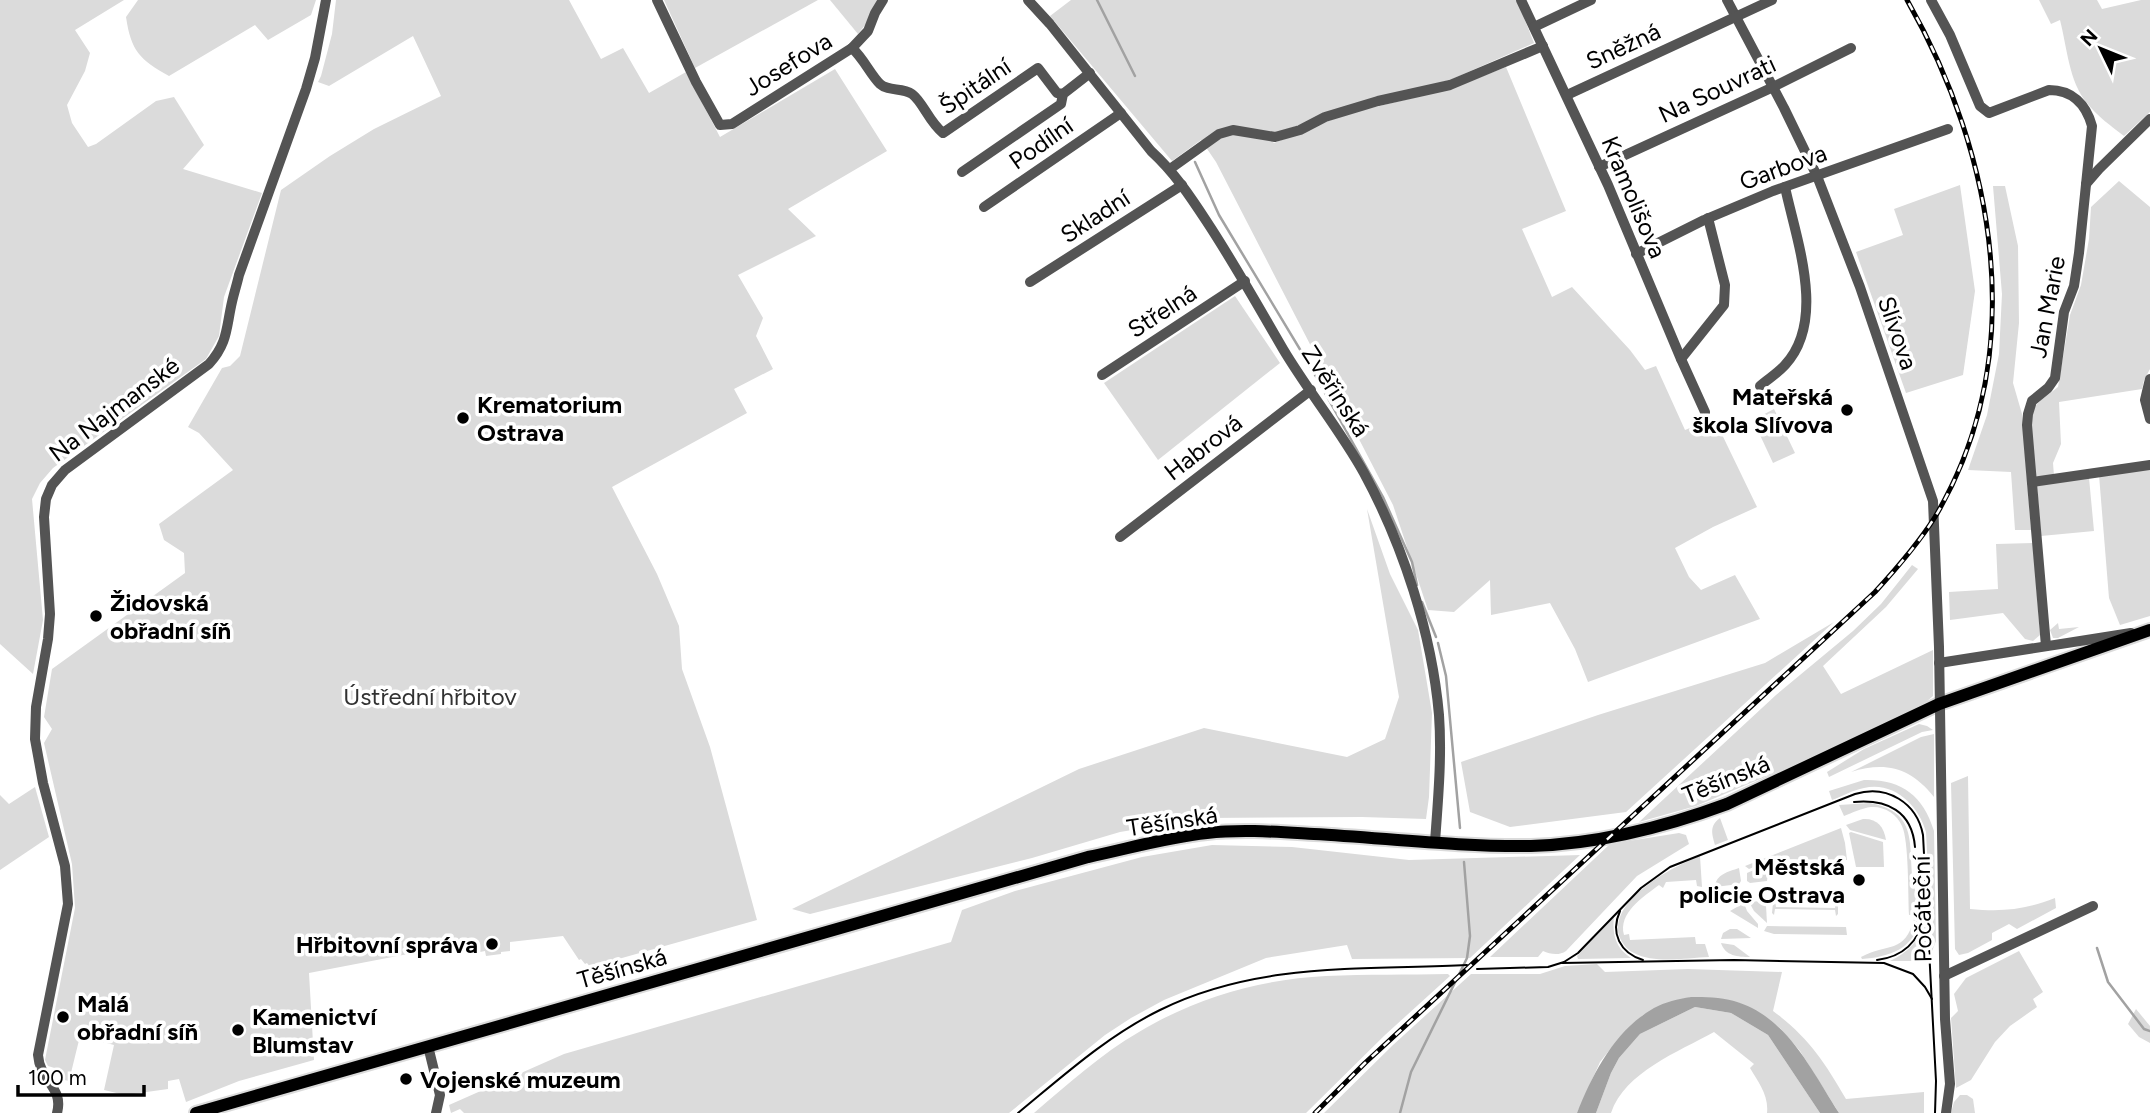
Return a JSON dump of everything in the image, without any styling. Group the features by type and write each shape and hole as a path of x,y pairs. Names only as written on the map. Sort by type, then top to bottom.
{"main road":[{"name":"Těšínská","path":"196,1113 1088,857 1152,843 1208,833 1281,832 1531,846 1629,834 1727,804 1939,704 2148,631"}],"street":[{"name":"Na Najmanské","path":"57,1113 58,1096 42,1073 38,1059 68,904 65,866 43,783 35,739 36,707 50,614 44,517 46,499 52,485 65,470 209,364 218,354 228,330 239,275 312,68 326,0"},
{"name":"Josefova","path":"657,0 713,116 720,125 732,124 852,48 868,31 883,0"},
{"name":"Zvěřinská","path":"1028,0 1050,23 1182,185 1363,472 1386,516 1429,642 1439,717 1435,842"},
{"name":"Kramolišova","path":"1521,0 1567,95 1706,412"},
{"path":"1534,27 1591,0"},
{"name":"Slívova","path":"1727,0 1791,121 1816,176 1860,287 1930,488 1935,525 1939,704"},
{"name":"Sněžná","path":"1567,95 1772,0"},
{"name":"Jan Marie","path":"1931,0 1950,35 1980,106 1989,113 2049,90 2057,90 2075,96 2089,115 2092,125 2074,286 2064,312 2055,378 2048,388 2032,401 2028,414 2046,646"},
{"path":"1170,169 1219,134 1233,130 1275,137 1300,130 1325,117 1378,101 1450,85 1543,46"},
{"name":"Špitální","path":"852,48 863,58 879,83 889,89 913,94 933,125 943,133 1038,68 1057,93 1063,94"},
{"name":"Na Souvrati","path":"1599,167 1851,48"},
{"path":"962,172 1060,104 1063,94 1090,73"},
{"name":"Podílní","path":"984,207 1121,113"},
{"path":"2086,184 2150,119"},
{"name":"Garbova","path":"1636,254 1708,218 1785,187 1948,129"},
{"name":"Skladní","path":"1030,282 1182,185"},
{"path":"1760,386 1785,366 1795,351 1808,309 1807,289 1785,187"},
{"path":"1681,359 1724,305 1725,285 1708,218"},
{"name":"Střelná","path":"1102,375 1245,281"},
{"path":"2150,379 2145,400 2150,419"},
{"name":"Habrová","path":"1120,537 1311,390"},
{"path":"2032,482 2150,465"},
{"path":"1939,663 2148,631"},
{"name":"Počáteční","path":"1939,704 1944,976 1950,1084 1947,1113"},
{"path":"1944,976 2094,906"},
{"path":"428,1046 440,1096 436,1113"}],"green space":[{"path":"0,0 124,0 75,30 90,53 85,71 67,105 72,123 88,147 156,101 174,97 204,145 183,169 262,193 224,297 219,336 206,359 53,468 40,483 32,499 43,620 33,674 0,644"},
{"path":"138,0 316,0 311,15 268,40 255,25 169,76 144,59 134,46 126,17"},
{"name":"Ústřední hřbitov","path":"336,0 569,0 601,59 623,48 649,93 686,72 720,137 835,69 887,151 788,209 816,236 738,275 763,318 756,336 773,369 734,389 747,413 612,487 657,574 679,626 682,669 710,747 757,920 590,967 579,960 563,936 510,942 510,951 501,954 486,956 485,951 480,952 478,945 435,954 434,949 309,973 314,1060 239,1081 186,1102 179,1079 168,1081 168,1089 125,1095 104,1090 114,1045 80,1036 69,1081 60,1079 61,1070 48,1066 45,1060 75,908 72,864 44,743 52,729 44,717 52,669 185,573 184,553 164,540 159,524 233,470 199,433 188,427 222,368 230,366 240,356 281,190 374,129 441,96 413,36 329,86 318,82 332,34"},
{"path":"664,0 818,0 695,68"},
{"path":"830,0 880,0 858,34"},
{"path":"1071,0 1517,0 1534,43 1450,80 1378,98 1273,134 1261,131 1274,143 1346,114 1450,89 1506,67 1566,211 1522,229 1552,297 1572,287 1645,370 1656,366 1685,430 1714,418 1757,507 1675,548 1689,577 1701,590 1735,575 1760,619 1588,682 1575,649 1550,603 1491,615 1490,580 1454,612 1428,610 1393,505 1216,162 1201,140 1172,161 1050,16"},
{"path":"2039,0 2097,0 2102,9 2150,0 2150,112 2124,136 2104,121 2081,95 2072,75 2060,20 2051,24"},
{"path":"2119,181 2150,207 2150,369 2142,389 2059,402 2061,444 2053,463 2054,476 2035,477 2031,416 2035,406 2058,387 2070,315 2081,285 2091,207"},
{"path":"1960,185 1975,291 1963,375 1906,393 1856,252 1903,235 1894,209"},
{"path":"1993,186 2005,186 2018,246 2019,323 2013,383 2022,414 2031,530 2015,530 2011,472 1968,470 1987,415 1999,354 2002,294"},
{"path":"1235,296 1280,363 1158,460 1104,383"},
{"path":"1774,409 1795,453 1773,463 1753,420"},
{"path":"2150,468 2150,616 2120,625 2109,598 2099,475"},
{"path":"2089,478 2094,531 2041,536 2037,485"},
{"path":"1367,509 1390,574 1418,630 1432,713 1426,819 1205,818 1120,832 1032,858 810,914 792,909 1079,769 1204,728 1347,757 1385,739 1399,697"},
{"path":"2033,543 2040,635 2033,641 2025,639 2003,613 1950,620 1949,592 1998,589 1996,544"},
{"path":"1912,565 1918,569 1886,607 1823,666 1841,694 1933,650 1933,696 1925,703 1803,761 1696,806 1639,822 1776,695 1853,631 1881,604"},
{"path":"1834,622 1626,812 1510,827 1470,812 1461,762 1598,715 1765,663"},
{"path":"2058,623 2059,629 2079,627 2053,638 2050,630"},
{"path":"1919,724 1933,730 1922,732 1829,777 1827,772 1864,749"},
{"path":"1934,734 1934,797 1907,773 1887,767 1851,772 1921,737"},
{"path":"1968,776 1970,909 2013,909 2055,898 2056,908 2017,929 2009,924 1992,933 1992,940 1959,955 1955,949 1951,783"},
{"path":"1864,780 1889,782 1900,786 1917,799 1929,818 1934,831 1936,941 1932,951 1926,832 1923,822 1904,798 1885,788 1864,788 1832,800 1829,791"},
{"path":"35,787 49,837 0,870 0,795 9,804"},
{"path":"1870,803 1886,807 1904,822 1910,843 1913,882 1920,914 1909,915 1906,844 1900,822 1890,812 1876,807 1864,808 1844,816 1839,805"},
{"path":"1720,818 1728,840 1715,845 1713,827"},
{"path":"1863,819 1879,824 1886,840 1850,830 1846,825"},
{"path":"1841,828 1847,860 1773,859 1749,869 1745,866"},
{"path":"1679,833 1686,835 1689,844 1637,876 1566,951 1554,954 1543,951 1538,957 1490,957 1610,844"},
{"path":"1849,833 1883,842 1884,867 1856,867"},
{"path":"1212,845 1292,847 1409,860 1580,855 1470,958 1352,959 1347,945 1266,958 1164,1000 1131,1018 1105,1035 1009,1113 464,1113 460,1109 451,1113 449,1105 564,1054 951,942 962,910 1015,891 1142,857"},
{"path":"1700,856 1702,887 1697,886 1696,880 1666,882 1663,888 1659,885 1633,906 1623,927 1624,935 1629,934 1630,940 1695,937 1696,944 1705,944 1709,957 1661,959 1642,956 1629,950 1620,938 1618,924 1632,898 1660,877"},
{"path":"1774,861 1774,868 1768,872 1767,881 1747,881 1747,873"},
{"path":"1739,868 1739,884 1715,887 1720,876"},
{"path":"1739,888 1742,894 1724,902 1718,900 1715,891"},
{"path":"1761,901 1766,906 1767,923 1749,902"},
{"path":"1775,901 1776,907 1835,908 1836,902 1838,914 1836,916 1835,910 1775,909 1774,915 1772,913"},
{"path":"1744,903 1758,924 1758,928 1730,911"},
{"path":"1614,917 1616,940 1631,958 1578,959 1577,956"},
{"path":"1920,918 1913,937 1907,944 1882,956 1862,959 1861,957 1870,953 1900,943 1906,938 1914,919"},
{"path":"1925,919 1928,956 1914,961 1890,961 1913,944 1921,933"},
{"path":"1767,926 1846,927 1847,935 1774,934 1764,931"},
{"path":"1737,929 1751,938 1721,939 1723,933"},
{"path":"1721,943 1734,945 1750,957 1729,953"},
{"path":"2019,951 2043,992 2033,999 2037,1007 2010,1026 1995,1042 1971,1080 1956,1088 1951,1018 1958,1011 1954,994 1966,978"},
{"path":"1597,964 1605,972 1688,969 1782,972 1773,1011 1814,1050 1846,1099 1924,1092 1924,1113 1839,1113 1800,1051 1780,1028 1737,1002 1691,997 1643,1015 1634,1023 1600,1062 1577,1113 1324,1113 1471,974 1540,974 1565,966"},
{"path":"1450,976 1306,1113 1034,1113 1125,1041 1183,1009 1229,992 1302,978"},
{"path":"1695,1007 1731,1013 1768,1035 1820,1113 1767,1113 1765,1095 1750,1068 1754,1064 1714,1032 1640,1075 1618,1099 1611,1113 1596,1113 1619,1058 1640,1034"},
{"path":"2136,1009 2150,1026 2150,1043 2139,1037 2128,1024"},
{"path":"1960,1095 1973,1099 1975,1113 1951,1113 1954,1102"}],"shaded area":[{"path":"1691,997 1734,1001 1753,1008 1769,1019 1796,1046 1839,1113 1820,1113 1768,1035 1731,1013 1695,1007 1640,1034 1619,1058 1596,1113 1577,1113 1598,1068 1628,1028 1658,1006"}],"waterway":[{"path":"1097,0 1135,76"},
{"path":"1195,162 1219,215 1310,366 1383,497 1412,562 1417,585"},
{"path":"1422,602 1436,637"},
{"path":"1438,643 1446,676 1460,828"},
{"path":"1400,1113 1411,1072 1467,958 1470,936 1464,862"},
{"path":"2097,948 2108,982 2144,1029 2150,1031"}],"tram line":[{"path":"1477,969 1548,967 1564,962 1578,953 1641,888 1670,867 1855,794 1889,794 1907,805 1920,824 1923,835 1936,1081 1935,1113"},
{"path":"1854,802 1877,803 1896,810 1909,824 1915,847"},
{"path":"1620,911 1616,927 1619,941 1628,952 1643,960"},
{"path":"1877,960 1894,956 1908,947 1918,933 1923,916"},
{"path":"1562,963 1734,960 1884,963 1913,974 1932,999"},
{"path":"1018,1113 1086,1057 1122,1032 1160,1010 1197,994 1234,983 1311,971 1467,965"}],"railway":[{"path":"1315,1113 1365,1063 1875,592 1907,556 1935,517 1965,455 1984,390 1992,323 1990,256 1980,189 1962,124 1938,60 1907,0"}],"place":[{"name":"Mateřská škola Slívova","path":"1847,410"},
{"name":"Krematorium Ostrava","path":"463,418"},
{"name":"Židovská obřadní síň","path":"96,616"},
{"name":"Městská policie Ostrava","path":"1859,880"},
{"name":"Hřbitovní správa","path":"492,944"},
{"name":"Malá obřadní síň","path":"63,1017"},
{"name":"Kamenictví Blumstav","path":"238,1030"},
{"name":"Vojenské muzeum","path":"406,1079"}]}
